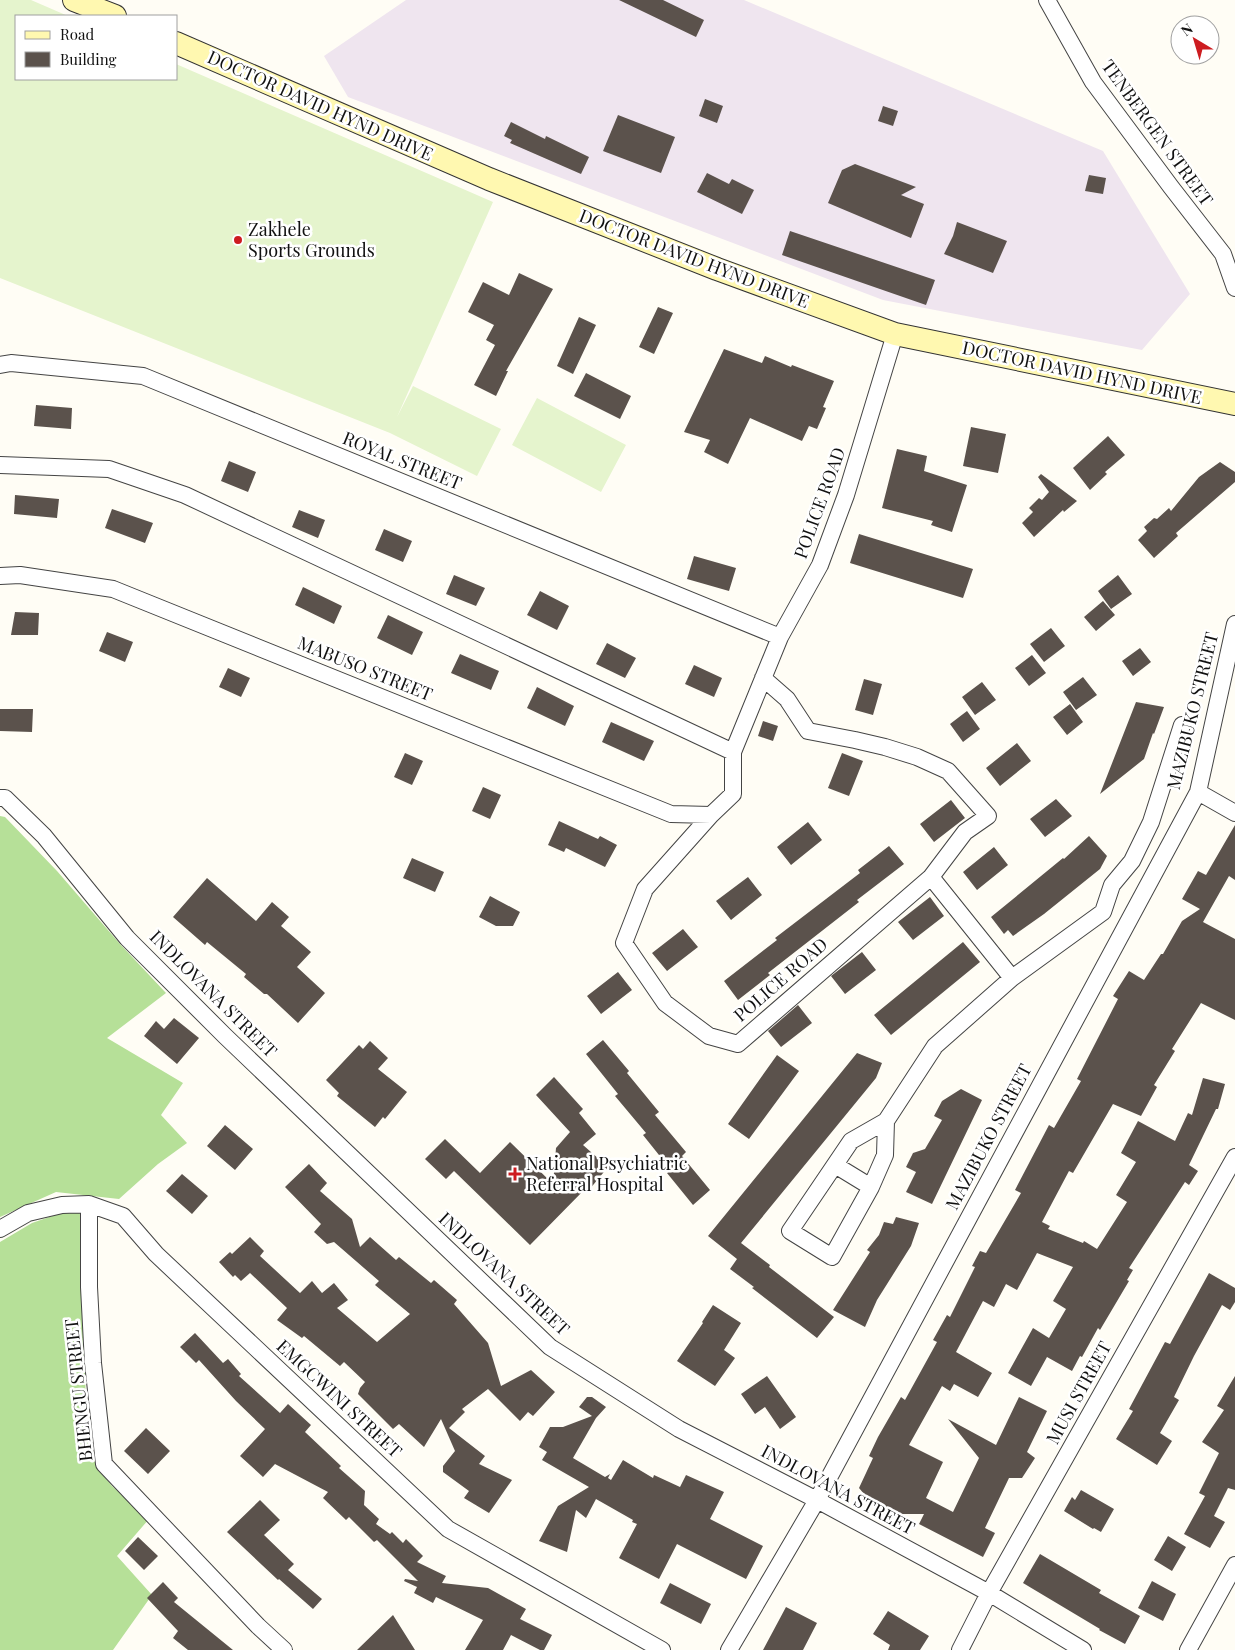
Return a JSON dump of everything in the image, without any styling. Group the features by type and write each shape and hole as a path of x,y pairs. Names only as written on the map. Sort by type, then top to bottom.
{"main road":[{"path":"74,0 112,15"},
{"name":"DOCTOR DAVID HYND DRIVE","path":"178,44 489,179 717,269 895,334 1235,404"}],"street":[{"name":"TENBERGEN STREET","path":"1047,0 1093,82 1171,187 1229,253 1235,288"},
{"name":"POLICE ROAD","path":"763,678 787,698 808,731 885,747 917,757 948,771 988,816 965,832 931,877 738,1044 709,1036 665,1003 624,944 645,889 711,815 733,794 732,752 780,637 820,565 846,495 895,334"},
{"name":"ROYAL STREET","path":"0,365 11,363 143,376 780,637"},
{"path":"0,466 109,469 185,495 732,752"},
{"name":"MABUSO STREET","path":"0,576 20,575 113,589 672,814 711,815"},
{"name":"MAZIBUKO STREET","path":"729,1650 817,1500 1198,792 1235,624"},
{"path":"886,1121 885,1155 871,1188 832,1257 790,1231 851,1141 886,1121 935,1046 1012,978 1102,912 1112,885 1132,860 1151,822 1182,725"},
{"path":"1198,792 1235,813"},
{"name":"INDLOVANA STREET","path":"0,798 5,798 44,836 127,938 232,1043 550,1348 678,1429 817,1500 989,1594 1083,1650"},
{"path":"931,877 1012,978"},
{"name":"MUSI STREET","path":"960,1650 989,1594 1235,1157"},
{"path":"835,1165 871,1188"},
{"name":"EMGCWINI STREET","path":"0,1229 28,1213 62,1205 89,1204 123,1216 156,1254 448,1529 662,1650"},
{"name":"BHENGU STREET","path":"89,1204 89,1287 93,1363 104,1464 258,1626 284,1650"},
{"path":"1188,1650 1235,1565"}],"shaded area":[{"path":"406,0 744,0 1103,151 1190,294 1142,350 883,300 348,97 324,56"}],"green space":[{"name":"Zakhele Sports Grounds","path":"0,0 31,0 66,15 15,15 15,80 178,80 178,65 493,202 397,417 413,386 501,429 477,476 390,433 0,278"},
{"path":"537,398 626,445 601,492 512,445"},
{"path":"0,816 5,817 57,871 120,944 166,993 107,1038 183,1083 161,1115 187,1143 158,1164 119,1199 56,1192 0,1217"},
{"path":"83,1211 86,1428 96,1466 112,1486 149,1519 117,1556 152,1595 113,1650 0,1650 0,1242 32,1223 61,1213"}],"building":[{"path":"619,0 663,0 704,20 696,37"},
{"path":"705,99 723,106 717,123 699,116"},
{"path":"883,106 898,111 893,126 878,121"},
{"path":"618,115 675,137 661,173 603,151"},
{"path":"511,122 545,139 546,136 589,157 581,174 510,143 512,140 504,136"},
{"path":"855,164 916,187 901,195 924,204 911,238 828,203 842,170"},
{"path":"707,173 729,184 732,179 754,190 742,214 697,192"},
{"path":"1089,175 1106,178 1103,194 1085,191"},
{"path":"957,222 1007,241 993,273 944,254 953,236"},
{"path":"790,231 935,280 926,305 782,255"},
{"path":"519,273 553,289 506,371 508,371 496,396 474,385 495,345 486,340 494,325 468,312 483,282 509,295"},
{"path":"658,307 673,313 654,354 639,347"},
{"path":"579,317 596,325 573,374 557,366"},
{"path":"724,349 762,363 765,356 834,381 823,407 826,408 817,429 809,426 802,441 750,418 728,464 704,452 710,440 684,432"},
{"path":"586,373 631,396 620,419 574,396"},
{"path":"36,405 72,408 71,429 34,426"},
{"path":"971,427 1006,434 998,473 963,466"},
{"path":"1108,436 1125,455 1105,472 1107,474 1090,490 1073,468"},
{"path":"897,449 927,456 924,471 967,485 952,532 931,525 933,521 882,508"},
{"path":"229,461 256,472 248,492 221,481"},
{"path":"1220,462 1235,472 1235,482 1176,533 1178,536 1154,558 1138,540 1147,531 1144,527 1169,508 1171,511 1199,477"},
{"path":"1041,474 1077,501 1064,512 1063,510 1034,537 1022,523 1033,512 1029,508 1039,498 1042,500 1049,492 1038,477"},
{"path":"15,495 59,499 57,518 14,514"},
{"path":"112,509 153,523 145,543 105,528"},
{"path":"299,510 325,520 318,538 292,527"},
{"path":"384,529 412,541 403,562 375,550"},
{"path":"859,534 973,569 963,598 850,563"},
{"path":"694,556 736,568 729,591 687,579"},
{"path":"454,575 485,588 476,606 446,594"},
{"path":"1118,575 1132,594 1111,609 1098,591"},
{"path":"303,587 342,606 334,624 295,605"},
{"path":"540,591 569,606 557,630 527,615"},
{"path":"1103,601 1115,615 1096,631 1084,617"},
{"path":"15,612 39,613 38,635 11,635"},
{"path":"388,615 423,632 412,655 377,638"},
{"path":"1051,628 1065,646 1044,662 1030,644"},
{"path":"107,632 133,642 125,662 99,651"},
{"path":"607,643 636,658 625,678 596,664"},
{"path":"1140,648 1151,662 1133,676 1122,661"},
{"path":"460,654 499,671 491,690 451,673"},
{"path":"1032,655 1046,673 1029,686 1015,668"},
{"path":"694,665 722,678 714,697 685,684"},
{"path":"228,668 250,678 241,697 219,687"},
{"path":"1083,677 1097,695 1076,710 1063,692"},
{"path":"864,679 882,684 873,715 855,710"},
{"path":"982,682 996,700 975,715 962,697"},
{"path":"537,687 574,706 565,726 527,708"},
{"path":"1136,702 1164,707 1144,759 1100,794"},
{"path":"1070,704 1083,722 1067,735 1053,717"},
{"path":"0,709 33,709 32,732 0,731"},
{"path":"967,711 980,729 963,742 950,724"},
{"path":"763,721 778,726 773,741 758,736"},
{"path":"611,722 654,741 644,761 602,742"},
{"path":"1017,743 1031,761 1000,786 986,768"},
{"path":"405,753 423,761 412,785 394,777"},
{"path":"842,753 863,761 849,796 828,788"},
{"path":"483,787 501,795 490,819 472,811"},
{"path":"1056,799 1072,816 1045,837 1030,819"},
{"path":"951,800 965,818 934,842 920,824"},
{"path":"559,821 598,839 600,836 617,845 605,867 566,848 564,852 548,845"},
{"path":"808,822 822,840 791,865 777,847"},
{"path":"1235,825 1235,880 1229,876 1203,922 1235,939 1235,1020 1201,1003 1172,1049 1175,1051 1154,1085 1157,1087 1141,1116 1113,1104 1073,1173 1069,1171 1042,1222 1050,1226 1048,1229 1083,1243 1084,1241 1097,1249 1127,1202 1116,1195 1136,1162 1121,1153 1138,1121 1175,1141 1188,1113 1192,1115 1203,1078 1225,1084 1218,1109 1216,1109 1189,1165 1198,1171 1189,1185 1185,1182 1129,1268 1133,1270 1127,1280 1129,1281 1100,1330 1098,1328 1072,1371 1047,1357 1031,1386 1008,1373 1033,1328 1049,1338 1066,1309 1053,1301 1073,1267 1037,1253 1017,1290 1006,1284 994,1307 983,1301 956,1352 992,1373 978,1397 954,1384 950,1391 942,1386 909,1445 943,1462 926,1498 953,1512 979,1458 948,1419 996,1445 1019,1397 1047,1411 1027,1452 1035,1458 1022,1478 1009,1478 985,1528 995,1533 983,1557 919,1524 924,1514 881,1514 859,1488 873,1458 869,1456 878,1437 901,1397 905,1400 937,1342 933,1340 947,1315 950,1317 975,1267 972,1266 980,1251 986,1253 1021,1193 1015,1190 1049,1125 1054,1128 1081,1081 1077,1079 1118,999 1113,996 1129,971 1144,980 1161,954 1163,954 1182,921 1200,909 1182,899 1198,871 1206,875"},
{"path":"1089,836 1107,856 1100,869 1013,936 1008,930 1004,934 991,917 1064,859"},
{"path":"889,846 904,864 857,900 859,902 768,973 770,975 738,1000 724,981 777,940 775,938 860,873 858,870"},
{"path":"994,847 1008,865 977,890 963,872"},
{"path":"412,858 444,872 435,892 403,878"},
{"path":"748,877 762,895 731,920 716,901"},
{"path":"207,878 256,921 272,902 289,917 281,926 311,952 297,967 325,993 298,1023 267,994 264,994 244,977 246,974 207,942 205,945 173,917"},
{"path":"490,896 520,912 513,926 496,926 479,917"},
{"path":"930,897 944,916 913,940 898,922"},
{"path":"683,929 698,947 667,971 652,953"},
{"path":"963,942 980,962 891,1035 874,1015"},
{"path":"862,952 876,970 845,994 831,976"},
{"path":"618,972 632,990 601,1014 587,996"},
{"path":"798,1005 812,1023 781,1047 768,1031"},
{"path":"174,1018 199,1038 177,1064 144,1036 156,1021 164,1029"},
{"path":"603,1040 659,1112 655,1115 686,1152 682,1156 710,1190 693,1205 667,1173 671,1170 643,1135 646,1133 615,1096 618,1094 586,1054"},
{"path":"370,1041 388,1058 378,1069 407,1092 385,1119 383,1117 375,1127 337,1096 339,1093 326,1080 359,1045 363,1049"},
{"path":"857,1053 882,1063 876,1078 741,1243 834,1317 817,1338 730,1269 737,1259 708,1236"},
{"path":"777,1055 799,1071 749,1139 728,1124"},
{"path":"554,1077 583,1109 579,1113 596,1134 583,1145 608,1167 589,1190 586,1188 530,1245 454,1171 446,1179 425,1159 445,1139 480,1173 510,1142 553,1184 556,1148 570,1132 536,1095"},
{"path":"961,1089 982,1100 932,1204 906,1192 916,1172 906,1167 913,1153 925,1149 942,1120 934,1116 942,1101"},
{"path":"225,1125 253,1149 235,1170 207,1146"},
{"path":"309,1164 327,1183 320,1191 352,1219 360,1247 370,1237 396,1260 399,1257 431,1283 434,1280 457,1300 454,1304 488,1343 501,1386 531,1370 555,1392 533,1416 528,1412 520,1421 488,1389 462,1409 465,1412 449,1428 485,1456 479,1464 512,1480 489,1513 464,1498 469,1491 443,1472 443,1466 455,1451 441,1419 424,1447 399,1424 393,1429 358,1394 365,1382 344,1362 340,1366 304,1336 302,1338 277,1320 287,1308 250,1273 241,1281 235,1275 233,1277 219,1262 230,1252 232,1254 250,1237 264,1251 260,1256 300,1293 312,1281 322,1293 334,1283 348,1300 337,1308 377,1342 410,1314 375,1285 379,1281 334,1242 327,1244 314,1232 321,1224 285,1187"},
{"path":"182,1174 208,1196 192,1214 166,1191"},
{"path":"896,1217 919,1223 911,1246 877,1300 865,1327 833,1310 870,1252 867,1250 879,1235 884,1222 893,1224"},
{"path":"1209,1273 1235,1288 1235,1302 1230,1310 1222,1305 1174,1397 1179,1400 1160,1433 1172,1441 1157,1465 1116,1439 1133,1411 1129,1409 1165,1342 1170,1344"},
{"path":"713,1305 741,1323 724,1350 735,1358 715,1386 677,1361"},
{"path":"195,1333 223,1363 228,1359 241,1374 239,1376 280,1413 288,1404 311,1425 305,1432 341,1466 339,1468 365,1491 364,1505 379,1519 376,1524 390,1534 392,1532 403,1543 406,1539 423,1556 417,1562 446,1576 442,1583 488,1588 526,1609 520,1619 552,1635 544,1650 540,1650 511,1635 503,1650 465,1650 483,1620 436,1597 433,1603 414,1593 417,1587 404,1581 405,1579 418,1581 377,1540 374,1542 349,1517 346,1520 323,1498 328,1492 275,1464 263,1477 240,1456 265,1429 236,1401 199,1360 196,1363 180,1347"},
{"path":"767,1376 796,1417 780,1429 765,1407 755,1414 741,1394"},
{"path":"1235,1376 1235,1490 1228,1488 1214,1516 1225,1522 1210,1548 1184,1534 1205,1496 1199,1493 1219,1453 1202,1442 1224,1410 1217,1406"},
{"path":"587,1397 592,1397 606,1407 596,1418 573,1458 605,1477 610,1474 608,1478 611,1480 623,1460 653,1478 654,1475 680,1487 686,1475 724,1492 710,1519 763,1546 746,1579 677,1544 659,1579 619,1558 637,1524 596,1499 586,1518 576,1510 567,1552 539,1541 558,1506 589,1487 542,1460 547,1452 539,1447 550,1427 563,1427 592,1416 579,1407"},
{"path":"146,1428 170,1451 148,1474 124,1451"},
{"path":"1081,1490 1114,1509 1101,1532 1064,1511 1072,1497 1075,1500"},
{"path":"260,1500 280,1520 264,1535 294,1564 288,1570 322,1599 313,1609 278,1580 227,1532"},
{"path":"1168,1536 1186,1547 1172,1571 1154,1560"},
{"path":"138,1537 158,1556 144,1570 125,1551"},
{"path":"1040,1554 1101,1590 1099,1593 1140,1616 1125,1644 1023,1583"},
{"path":"1152,1581 1176,1594 1163,1621 1138,1608"},
{"path":"163,1582 178,1598 174,1602 233,1650 188,1650 173,1638 178,1631 147,1598"},
{"path":"670,1583 711,1604 701,1624 660,1603"},
{"path":"786,1607 817,1623 803,1650 763,1650"},
{"path":"888,1611 929,1636 920,1650 888,1650 890,1645 873,1634"},
{"path":"393,1615 415,1650 357,1650"}],"place":[{"name":"Zakhele Sports Grounds","path":"238,240"},
{"name":"National Psychiatric Referral Hospital","path":"515,1174"}]}
